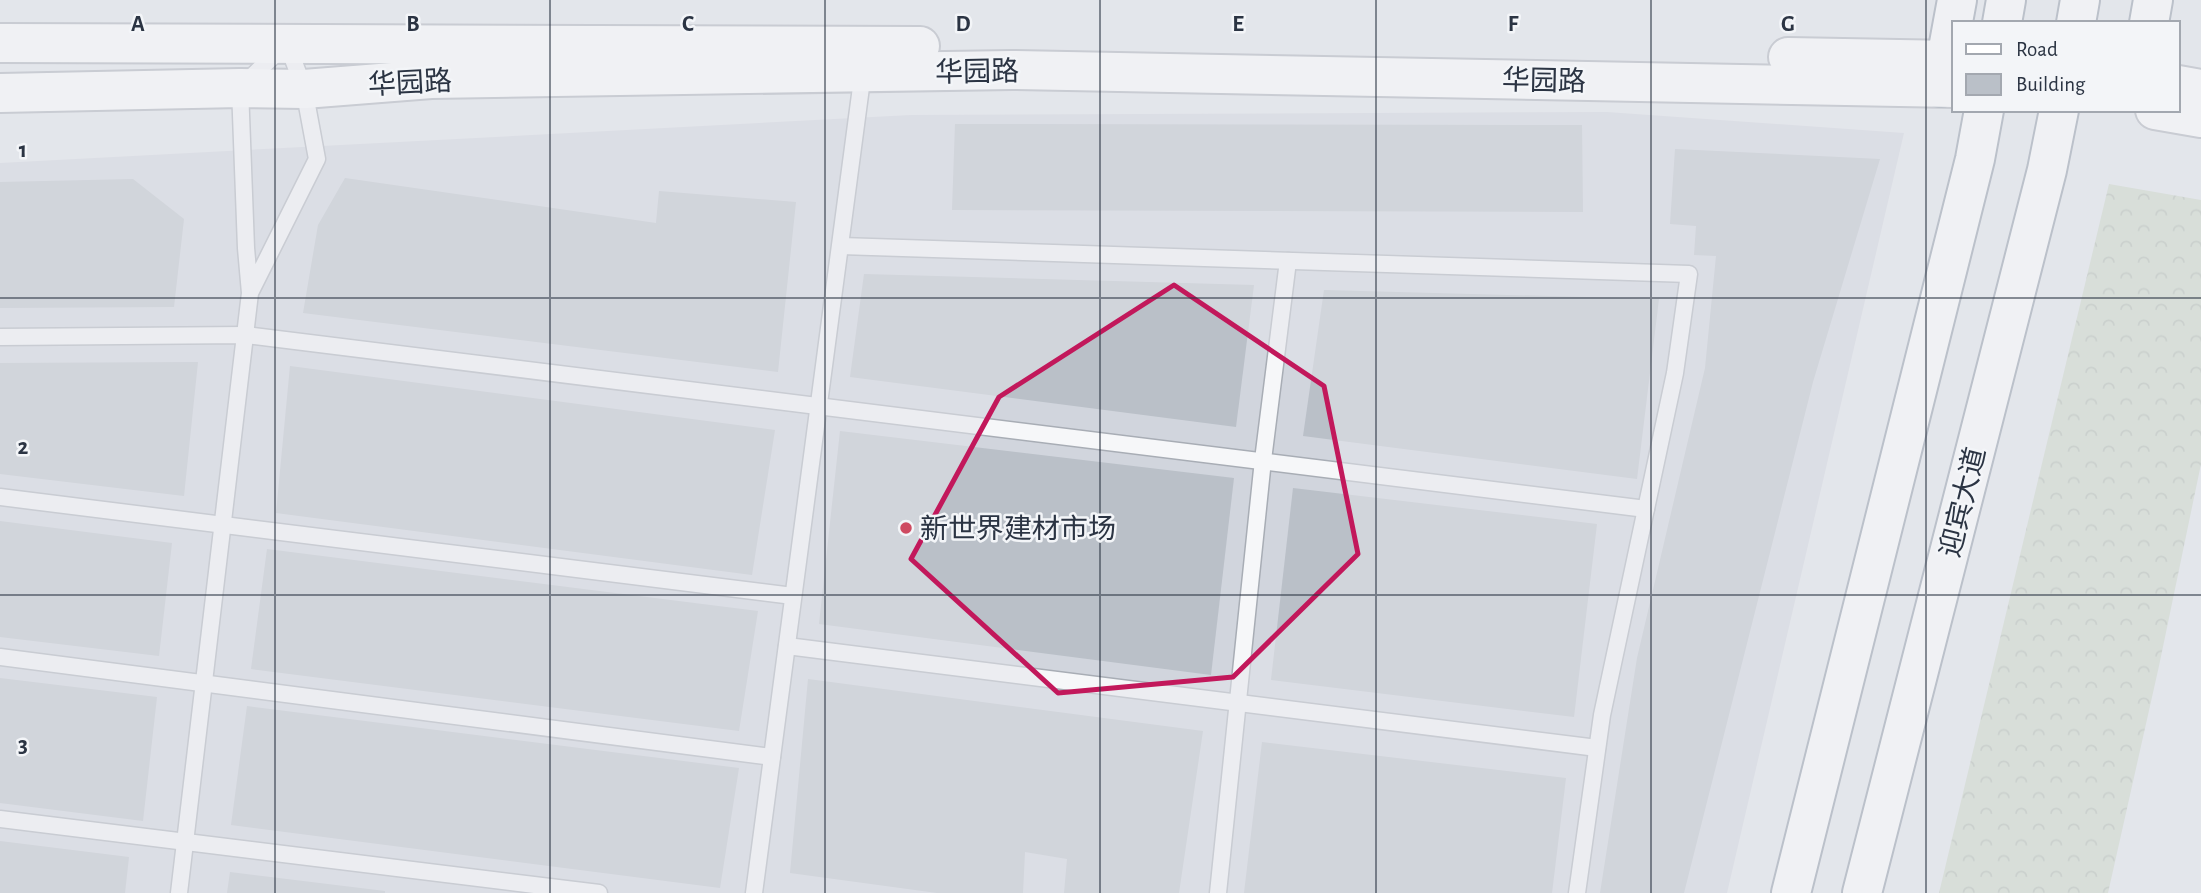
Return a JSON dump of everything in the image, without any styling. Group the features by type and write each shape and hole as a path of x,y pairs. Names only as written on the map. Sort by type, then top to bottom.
{"main road":[{"path":"1954,21 1956,0"},
{"path":"2002,21 2006,0"},
{"path":"2076,21 2080,0"},
{"path":"2149,21 2153,0"},
{"path":"1949,74 1952,42"},
{"name":"华园路","path":"0,43 994,46 1949,74"},
{"name":"华园路","path":"0,93 304,89 431,79 1026,70 1949,74"},
{"path":"2180,85 2201,89"},
{"path":"1791,893 1975,159 1984,112"},
{"name":"迎宾大道","path":"1862,893 2047,170 2059,112"},
{"path":"2166,112 2201,118"}],"lane":[{"path":"179,893 250,293 240,88 287,43 304,89 317,159 250,293"},
{"path":"754,893 863,72"},
{"path":"841,246 1689,274 1675,373 1602,715 1577,893"},
{"path":"1218,893 1263,460 1288,261"},
{"path":"0,337 246,335 1646,509"},
{"path":"0,497 793,596"},
{"path":"787,646 1597,748"},
{"path":"0,657 772,757"},
{"path":"0,820 599,893"}],"highlighted area":[{"path":"1174,285 1324,386 1358,554 1233,677 1058,693 911,559 999,397"}],"shaded area":[{"name":"新世界建材市场","path":"1607,112 1904,133 1727,893 0,893 0,163 911,115"}],"green space":[{"path":"2109,184 2201,200 2201,464 2108,893 1939,893"}],"building":[{"path":"955,124 1582,125 1583,212 952,210"},
{"path":"1675,149 1880,159 1813,382 1684,893 1600,893 1637,658 1705,368 1716,256 1694,255 1696,226 1670,224"},
{"path":"345,178 656,223 659,191 796,202 778,372 303,313 318,225"},
{"path":"133,179 184,219 174,307 0,308 0,182"},
{"path":"864,274 1254,285 1236,427 850,377"},
{"path":"1324,290 1659,299 1637,479 1303,436"},
{"path":"198,362 184,496 0,474 0,363"},
{"path":"290,366 775,430 752,575 276,513"},
{"path":"840,431 1234,478 1211,675 819,624"},
{"path":"1293,488 1597,524 1574,717 1271,680"},
{"path":"0,521 172,543 159,656 0,637"},
{"path":"267,549 758,611 739,731 251,669"},
{"path":"0,678 157,697 143,821 0,803"},
{"path":"808,679 1203,731 1179,893 1064,893 1067,859 1025,852 1023,893 937,893 790,873"},
{"path":"247,706 739,768 720,888 231,825"},
{"path":"1262,742 1566,778 1552,893 1244,893"},
{"path":"0,841 129,857 125,893 0,893"},
{"path":"230,872 385,891 385,893 227,893"}],"place":[{"name":"新世界建材市场","path":"906,528"}]}
